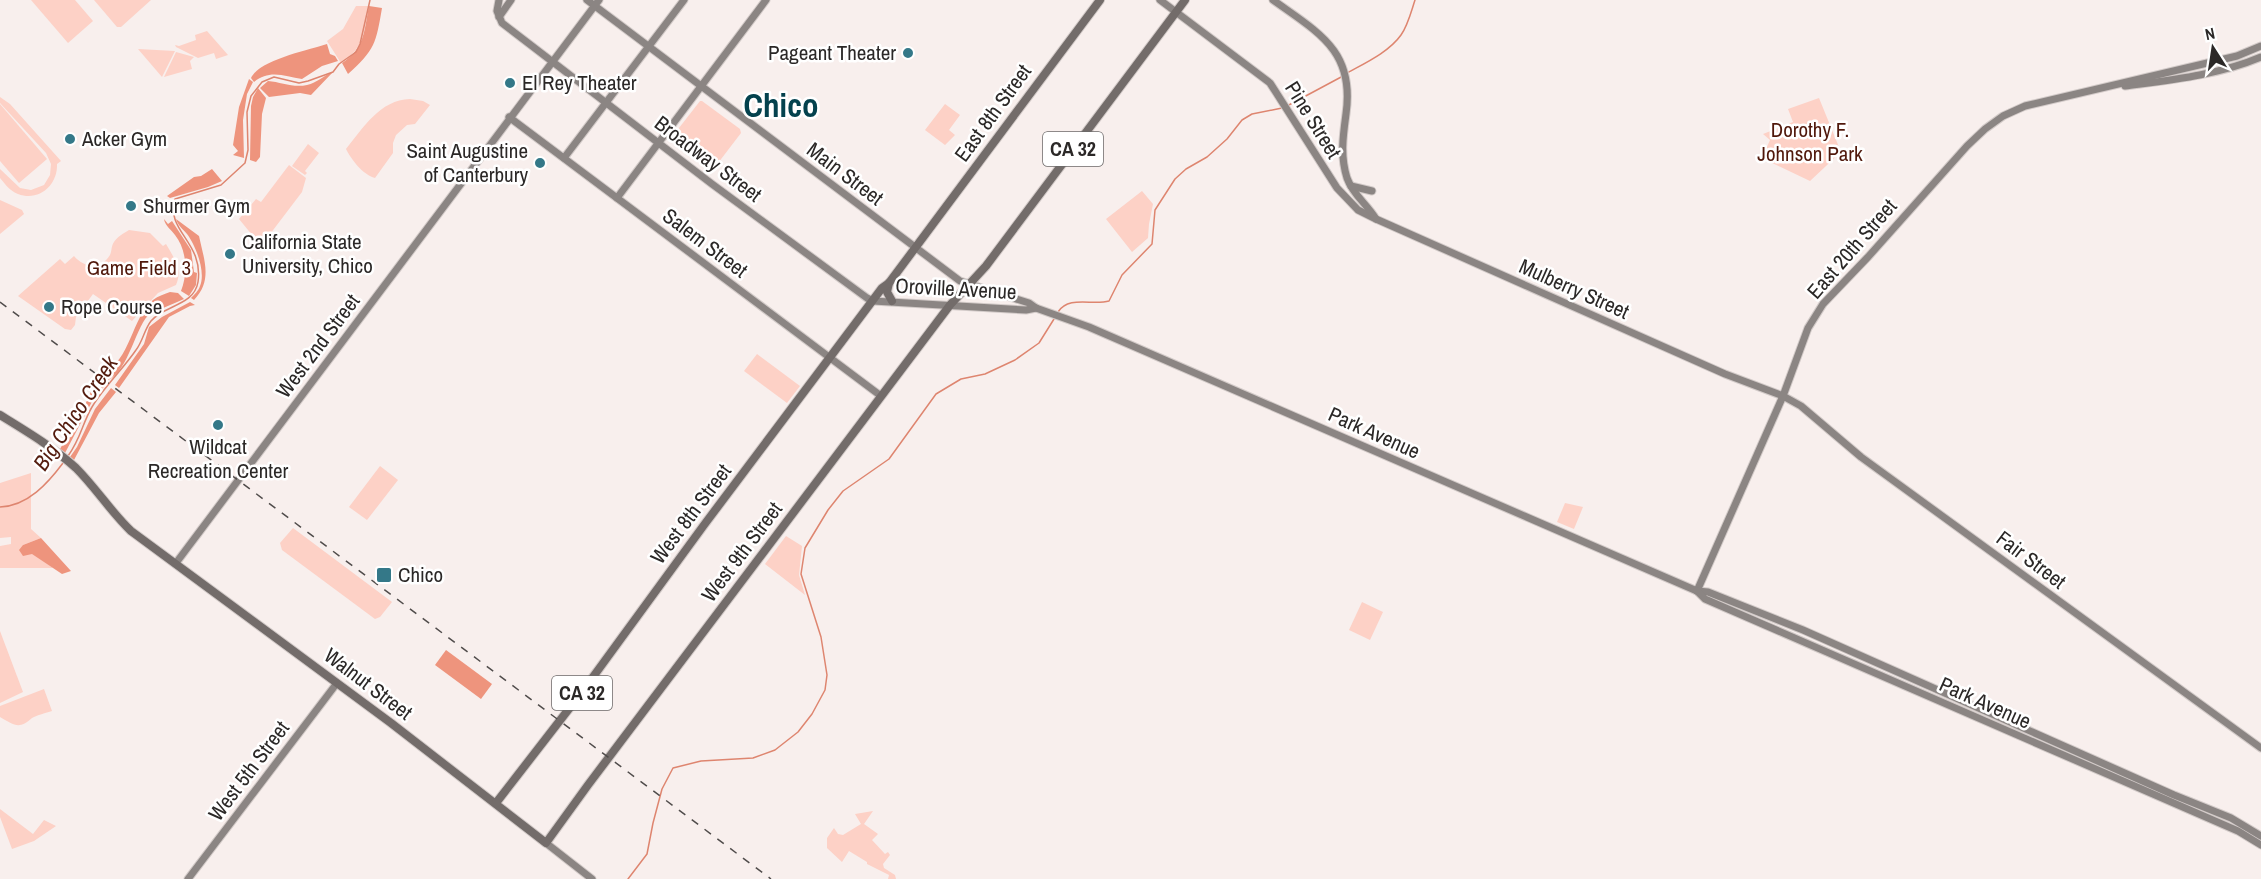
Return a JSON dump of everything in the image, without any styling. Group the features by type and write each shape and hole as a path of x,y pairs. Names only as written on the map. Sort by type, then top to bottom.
{"main road":[{"name":"East 8th Street","path":"915,247 1100,0"},
{"name":"CA 32","path":"969,284 986,266 1185,0"},
{"name":"West 8th Street","path":"496,804 582,693 704,525 915,247"},
{"path":"889,283 887,292 892,301"},
{"name":"West 9th Street","path":"546,843 881,396 950,305 969,284"},
{"name":"Walnut Street","path":"0,415 62,456 120,520 546,843"}],"street":[{"path":"498,17 499,0"},
{"path":"498,17 511,0"},
{"name":"Main Street","path":"587,0 597,3 701,87 960,281 1029,303 1036,308"},
{"path":"564,158 684,0"},
{"path":"617,198 766,0"},
{"name":"Pine Street","path":"1160,0 1266,80 1282,100 1337,188 1359,210 1376,219"},
{"name":"Mulberry Street","path":"1273,0 1320,33 1334,48 1343,66 1348,99 1342,149 1344,166 1351,186 1376,219 1725,374 1783,396"},
{"name":"West 2nd Street","path":"176,563 509,117 597,3"},
{"name":"Broadway Street","path":"498,17 502,23 606,103 873,301"},
{"name":"East 20th Street","path":"2102,90 2153,75 2232,57 2261,46"},
{"name":"East 20th Street","path":"1697,591 1783,396 1808,328 1823,304 1868,257 1966,146 1984,129 2003,116 2025,106 2102,90 2181,78 2236,66 2261,57"},
{"name":"Salem Street","path":"509,117 881,396"},
{"path":"1351,186 1371,191"},
{"name":"Oroville Avenue","path":"873,301 1026,310 1036,308"},
{"name":"Park Avenue","path":"1036,308 1119,339 1697,591 1708,592 1803,630 2231,818 2261,836"},
{"name":"Fair Street","path":"1783,396 1818,420 1860,457 2261,748"},
{"name":"Park Avenue","path":"1697,591 1705,599 2238,831 2261,845"},
{"name":"West 5th Street","path":"188,879 337,683"},
{"name":"Walnut Street","path":"546,843 592,879"}],"green space":[{"path":"31,0 75,0 93,21 68,43"},
{"path":"94,0 151,0 121,27 117,27"},
{"path":"356,6 369,6 364,32 355,51 341,63 327,41 343,29"},
{"path":"207,31 228,55 216,59 214,53 198,58 175,45 179,46 196,40 195,35"},
{"path":"138,49 175,51 162,77"},
{"path":"176,52 194,57 190,61 192,69 164,77"},
{"path":"0,97 10,104 61,161 57,164 51,185 40,194 26,196 18,194 0,178 0,169 20,188 31,190 44,185 50,175 51,164 46,153 0,103"},
{"name":"Dorothy F. Johnson Park","path":"1819,98 1841,152 1810,181 1762,158 1770,140 1763,134 1793,122 1788,109"},
{"path":"410,99 423,101 430,105 415,124 407,125 396,135 393,153 375,178 366,174 346,149 381,109"},
{"path":"700,101 740,129 741,133 715,167 710,168 672,137"},
{"path":"0,104 47,159 19,183 0,161"},
{"path":"945,104 960,115 949,130 955,135 945,145 925,130"},
{"path":"308,144 319,153 305,171 307,173 305,175 292,166"},
{"path":"289,165 306,178 302,192 261,246 239,219 256,199 261,202"},
{"path":"1142,191 1153,204 1148,238 1132,252 1106,219"},
{"path":"0,200 22,210 24,214 0,234"},
{"name":"Game Field 3","path":"129,230 150,233 163,246 166,244 177,264 179,274 176,285 158,293 132,321 93,294 76,317 75,325 71,330 65,329 18,296 60,259 65,264 74,256 87,265 102,263 110,255 115,240"},
{"path":"757,354 800,386 787,403 744,371"},
{"path":"380,466 398,480 367,520 349,507"},
{"path":"31,473 31,529 41,538 23,545 53,568 0,568 0,546 11,544 11,537 0,538 0,483"},
{"path":"1565,503 1583,507 1574,529 1557,522"},
{"path":"293,528 392,602 380,617 375,619 282,550 280,543"},
{"path":"786,536 802,546 799,575 805,595 765,564"},
{"path":"1362,602 1383,612 1370,640 1349,630"},
{"path":"0,631 23,692 0,703"},
{"path":"44,689 52,711 20,725 0,717 0,706"},
{"path":"0,809 33,834 44,820 56,826 34,841 12,849 0,817"},
{"path":"873,811 864,824 878,834 872,840 885,854 888,852 890,855 883,864 884,868 895,875 896,879 888,879 889,875 867,864 849,851 842,862 827,848 827,838 834,828 838,834 843,835 861,824 855,814"}],"shaded area":[{"path":"369,6 382,8 376,38 369,52 348,74 342,63 359,45"},
{"path":"327,44 330,54 338,61 322,66 302,79 277,74 265,76 254,82 251,78 264,66 274,61"},
{"path":"333,72 311,95 300,93 269,97 260,88 268,81 307,85"},
{"path":"249,79 253,82 247,94 243,120 244,158 233,155 238,151 233,145 239,107"},
{"path":"258,88 266,98 262,114 260,157 256,162 250,160 251,106"},
{"path":"212,169 222,181 170,198 167,196 194,177 201,176"},
{"path":"164,219 168,224 172,221 191,250 194,272 197,273 196,285 189,296 181,291 185,270 182,248"},
{"path":"176,219 199,236 203,253 206,270 204,285 194,300 191,298 199,289 202,280 201,267 194,245"},
{"path":"170,292 178,293 184,299 150,314 145,319 121,368 108,380 103,373 120,359 146,308 155,299"},
{"path":"190,302 195,305 169,317 119,388 115,385 144,344 149,327"},
{"path":"97,378 106,385 96,394 65,453 60,449 85,405"},
{"path":"111,388 116,392 99,413 74,460 70,457 95,409"},
{"path":"41,538 71,571 62,574 32,554 23,556 19,550 23,545"},
{"path":"446,650 492,684 481,699 435,665"}],"waterway":[{"name":"Big Chico Creek","path":"68,456 92,407 136,350 151,321 185,301 195,290 198,282 196,257 175,220 173,210 175,199 221,185 245,163 248,150 247,112 251,96 262,82 274,77 299,83 308,81 333,72 339,64 356,52 370,0"},
{"path":"1347,73 1376,57 1396,41 1406,27 1415,0"},
{"path":"1287,106 1343,76"},
{"path":"1058,312 1068,304 1075,302 1109,301 1122,275 1152,244 1155,210 1175,179 1186,169 1207,157 1227,139 1242,120 1252,114 1282,108"},
{"path":"628,879 647,854 662,789 673,768 701,761 753,758 775,750 798,732 812,714 825,690 827,675 821,637 801,574 805,548 828,510 843,491 889,459 936,394 961,379 985,374 1015,360 1039,343 1054,319"},
{"name":"Big Chico Creek","path":"0,507 20,503 28,498 44,485 63,463"}],"railway":[{"path":"0,302 771,879"}],"place":[{"name":"Pageant Theater","path":"908,53"},
{"name":"El Rey Theater","path":"510,83"},
{"name":"Acker Gym","path":"70,139"},
{"name":"Saint Augustine of Canterbury","path":"540,163"},
{"name":"Shurmer Gym","path":"131,206"},
{"name":"California State University, Chico","path":"230,254"},
{"name":"Rope Course","path":"49,307"},
{"name":"Wildcat Recreation Center","path":"218,425"},
{"name":"Chico","path":"384,575"}],"district":[{"name":"Chico","path":"781,105"}]}
